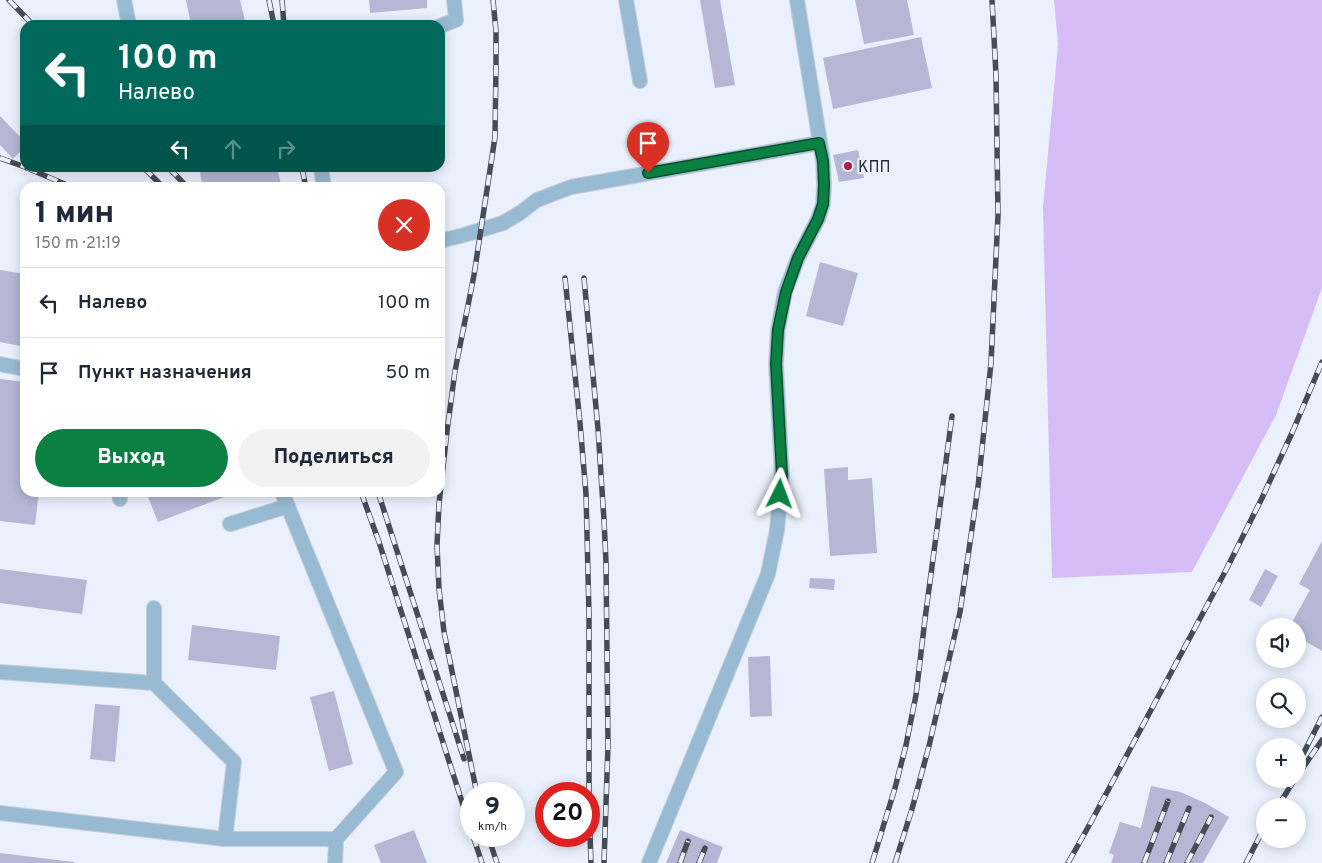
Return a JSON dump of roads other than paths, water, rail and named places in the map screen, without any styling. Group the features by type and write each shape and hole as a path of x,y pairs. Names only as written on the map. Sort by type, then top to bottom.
{"lane":[{"path":"124,0 129,20"},
{"path":"445,24 456,20 454,0"},
{"path":"626,0 640,81"},
{"path":"649,863 768,574 777,530 782,475 776,364 778,330 788,284 823,204 824,185 823,161 797,0"},
{"path":"445,240 464,236 503,222 520,213 537,200 571,187 819,143"},
{"path":"0,364 20,367"},
{"path":"284,497 396,772 336,839 335,863"},
{"path":"230,524 288,506"},
{"path":"154,608 154,683"},
{"path":"0,672 154,683 234,762 225,838"},
{"path":"0,813 225,838 336,839"}],"railway":[{"path":"9,0 28,20"},
{"path":"269,0 273,20"},
{"path":"282,0 284,20"},
{"path":"445,449 455,371 474,275 495,137 496,31 493,0"},
{"path":"895,863 929,746 960,612 978,487 991,363 998,215 996,75 992,0"},
{"path":"0,158 20,165"},
{"path":"36,172 60,182"},
{"path":"148,172 158,182"},
{"path":"173,172 182,182"},
{"path":"303,172 305,182"},
{"path":"565,278 586,494 591,863"},
{"path":"584,278 598,429 606,562 608,745 604,863"},
{"path":"1068,863 1226,570 1262,498 1322,362"},
{"path":"872,863 895,788 916,695 952,416"},
{"path":"363,497 460,796"},
{"path":"380,497 464,759"},
{"path":"440,497 437,545 439,589 444,632 475,782"},
{"path":"1306,748 1322,717"},
{"path":"1306,763 1322,740"},
{"path":"1283,798 1289,788"},
{"path":"1144,863 1168,801"},
{"path":"1166,863 1189,808"},
{"path":"1187,863 1211,817"},
{"path":"680,863 688,841"},
{"path":"1246,863 1256,844"},
{"path":"477,847 482,863"},
{"path":"492,847 497,863"},
{"path":"699,863 705,848"}],"place":[{"name":"КПП","path":"848,166"}]}
